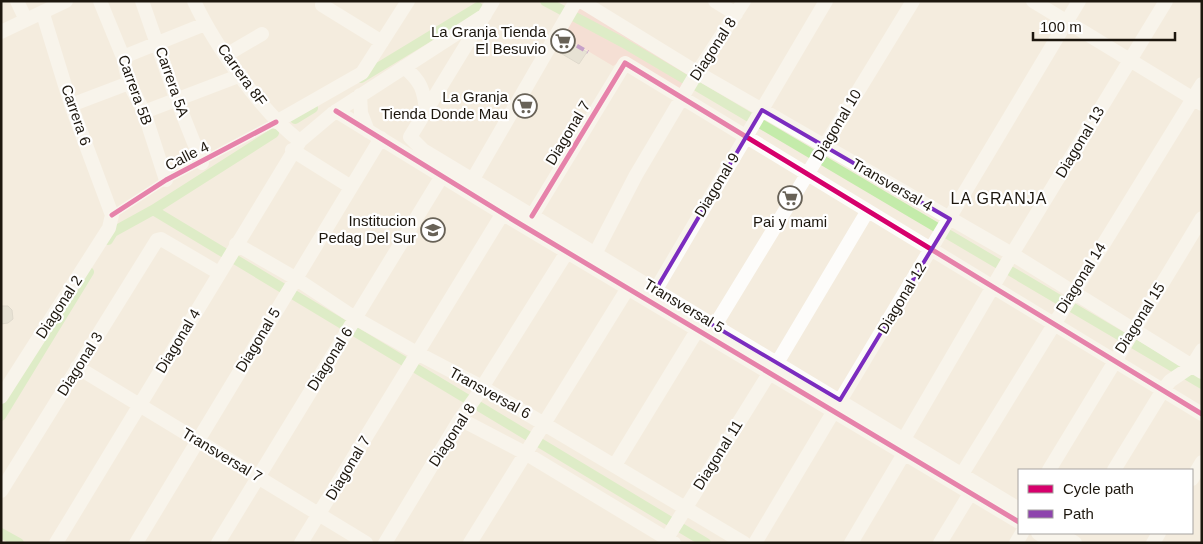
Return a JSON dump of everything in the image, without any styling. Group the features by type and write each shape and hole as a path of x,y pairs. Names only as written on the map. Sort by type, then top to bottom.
{"street":[{"path":"17,1 26,20"},
{"name":"Carrera 5B","path":"100,1 123,57 129,83 144,112 166,180"},
{"name":"Carrera 5A","path":"142,1 176,98 202,163"},
{"name":"Carrera 8F","path":"194,1 205,24 226,54 276,122 296,145"},
{"path":"276,122 362,74 408,1"},
{"path":"715,1 736,14"},
{"name":"Diagonal 8","path":"595,254 636,175 695,76 744,1"},
{"name":"Diagonal 9","path":"655,291 826,1"},
{"name":"Diagonal 10","path":"714,326 913,1"},
{"path":"1033,1 1197,101"},
{"name":"Diagonal 12","path":"755,543 1079,1"},
{"name":"Diagonal 13","path":"851,543 996,282 1166,1"},
{"path":"1,32 43,14 63,2"},
{"path":"323,3 382,42"},
{"path":"473,179 574,7"},
{"name":"Transversal 4","path":"574,7 1011,257 1072,294 1130,334 1193,369"},
{"path":"351,187 296,145 336,111 489,8"},
{"path":"382,139 399,141 410,137 489,8"},
{"name":"Carrera 6","path":"43,14 71,105 112,215"},
{"path":"123,57 205,24"},
{"path":"226,54 262,34"},
{"name":"Diagonal 7","path":"532,216 625,63 684,96"},
{"path":"404,67 418,78 424,96 426,111"},
{"path":"144,112 176,98 241,75"},
{"path":"71,105 129,83"},
{"name":"Diagonal 14","path":"962,474 1061,311 1197,101 1202,84"},
{"path":"360,96 362,113 368,130"},
{"path":"684,96 808,172 867,212 996,282 1053,324 1117,356 1166,386 1202,414"},
{"name":"Transversal 5","path":"336,111 698,329 774,368 905,445 962,474 1018,519"},
{"name":"Transversal 5","path":"410,137 423,150 714,326 774,368"},
{"name":"Diagonal 5","path":"136,543 284,295 382,139"},
{"name":"Diagonal 4","path":"56,543 296,145"},
{"name":"Diagonal 6","path":"218,543 442,176"},
{"name":"Diagonal 11","path":"671,541 685,508 774,368 867,212"},
{"name":"Diagonal 7","path":"301,543 503,213"},
{"name":"Diagonal 2","path":"1,397 110,228 112,215"},
{"name":"Diagonal 15","path":"1050,469 1202,218"},
{"name":"Diagonal 3","path":"1,491 155,242 161,240 219,273"},
{"name":"Transversal 6","path":"232,251 294,280 351,325 416,356 528,450 671,541"},
{"name":"Diagonal 8","path":"385,543 568,252"},
{"path":"470,543 628,288"},
{"path":"614,465 698,329"},
{"path":"1115,469 1166,386 1193,369 1202,350"},
{"name":"Transversal 7","path":"78,367 366,543"},
{"name":"Transversal 6","path":"472,403 542,425 614,465 744,543"},
{"name":"Transversal 5","path":"905,445 971,492 1018,520"},
{"path":"1193,477 1202,462"},
{"path":"940,543 971,492"},
{"path":"1040,534 1054,543"},
{"path":"1062,534 1074,539"}],"highlighted area":[{"path":"762,110 950,219 840,400 655,291"}],"shaded area":[{"path":"579,4 690,69 685,88 677,90 623,60 613,66 561,35"}],"building":[{"path":"564,39 587,52 579,64 557,51"},
{"path":"1,306 8,306 12,310 13,319 8,323 1,324"}],"waterway":[{"path":"545,1 622,42 1202,384"},
{"path":"361,78 478,7"},
{"path":"295,119 313,108"},
{"path":"108,240 113,232 153,210 274,133"},
{"path":"153,210 706,543"},
{"path":"1,416 89,272"},
{"path":"1,533 19,543"}],"marked path":[{"path":"556,34 588,52"}],"cycle path":[{"path":"532,216 625,63 1202,414"},
{"path":"336,111 515,221 1018,521"},
{"name":"Calle 4","path":"112,215 166,180 276,122"}],"place":[{"name":"La Granja Tienda El Besuvio","path":"563,41"},
{"name":"La Granja Tienda Donde Mau","path":"525,106"},
{"name":"Pai y mami","path":"790,198"},
{"name":"Institucion Pedag Del Sur","path":"433,230"}],"district":[{"name":"LA GRANJA","path":"999,198"}]}
